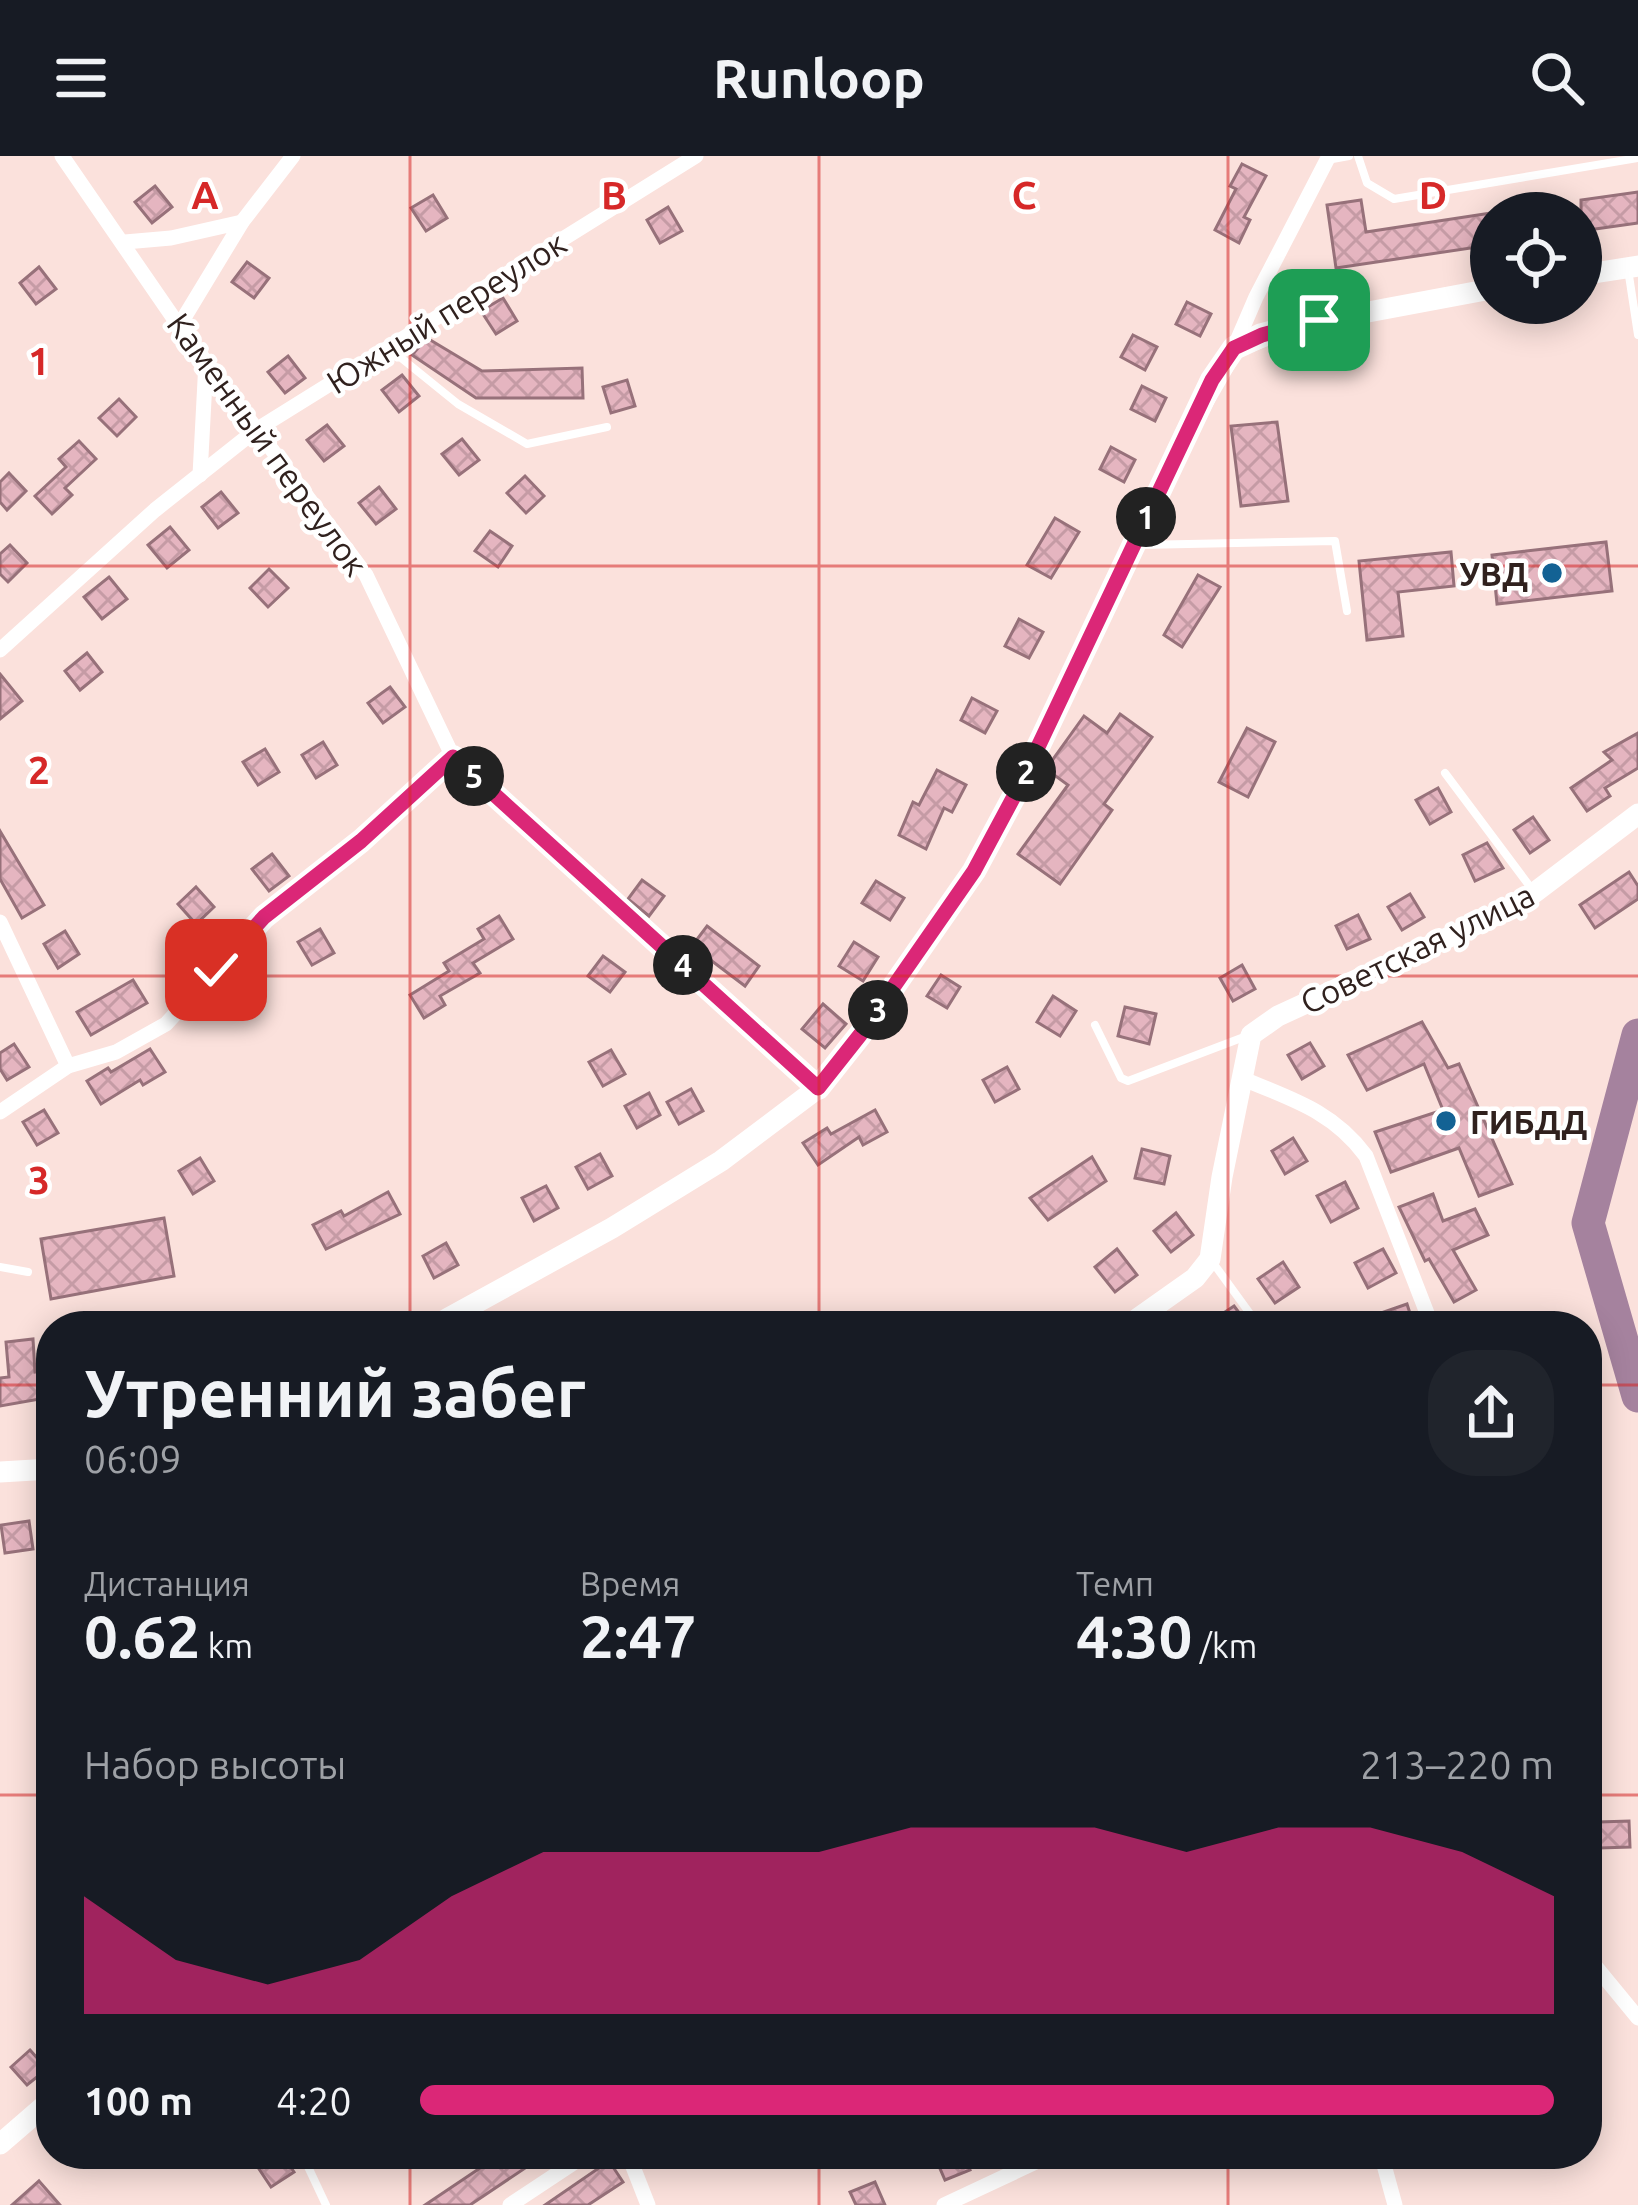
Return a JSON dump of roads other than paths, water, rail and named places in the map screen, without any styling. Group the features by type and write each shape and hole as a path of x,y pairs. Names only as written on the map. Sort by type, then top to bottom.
{"street":[{"name":"Каменный переулок","path":"62,156 179,326 366,574 453,757 818,1088"},
{"path":"179,326 242,222 293,156"},
{"name":"Южный переулок","path":"0,650 256,430 696,156"},
{"path":"461,1311 612,1228 763,1133 818,1088 860,1035 974,871 1019,787 1212,380 1234,348 1328,158"},
{"path":"125,242 171,238 242,222"},
{"path":"1602,272 1633,267"},
{"path":"1234,348 1288,327 1470,294"},
{"path":"200,475 206,362"},
{"path":"0,1112 68,1066 116,1052 166,1024 264,917 361,841 453,757"},
{"name":"Советская улица","path":"1251,1035 1278,1016 1464,931 1534,893 1638,814"},
{"path":"0,922 68,1066"},
{"path":"1148,1311 1195,1278 1210,1259 1251,1035"},
{"path":"1244,1079 1319,1110 1348,1132 1366,1156 1426,1311"},
{"path":"0,1472 36,1470"},
{"path":"1602,1974 1638,2018"},
{"path":"0,2144 36,2113"},
{"path":"510,2205 564,2169"},
{"path":"634,2169 648,2205"},
{"path":"944,2205 1021,2169"},
{"path":"1385,2169 1395,2205"}],"lane":[{"path":"1328,158 1353,156 1367,183 1394,199 1638,158"},
{"path":"1633,267 1638,335"},
{"path":"389,348 458,404 527,444 608,428"},
{"path":"1132,545 1335,541 1347,610"},
{"path":"1445,773 1534,893"},
{"path":"1095,1025 1121,1078 1127,1081 1251,1035"},
{"path":"1210,1259 1248,1311"},
{"path":"0,1267 28,1272"},
{"path":"309,2169 326,2205"}],"waterway":[{"path":"1638,1035 1588,1223 1638,1396"}],"place":[{"name":"УВД","path":"1552,573"},
{"name":"ГИБДД","path":"1446,1121"}]}
